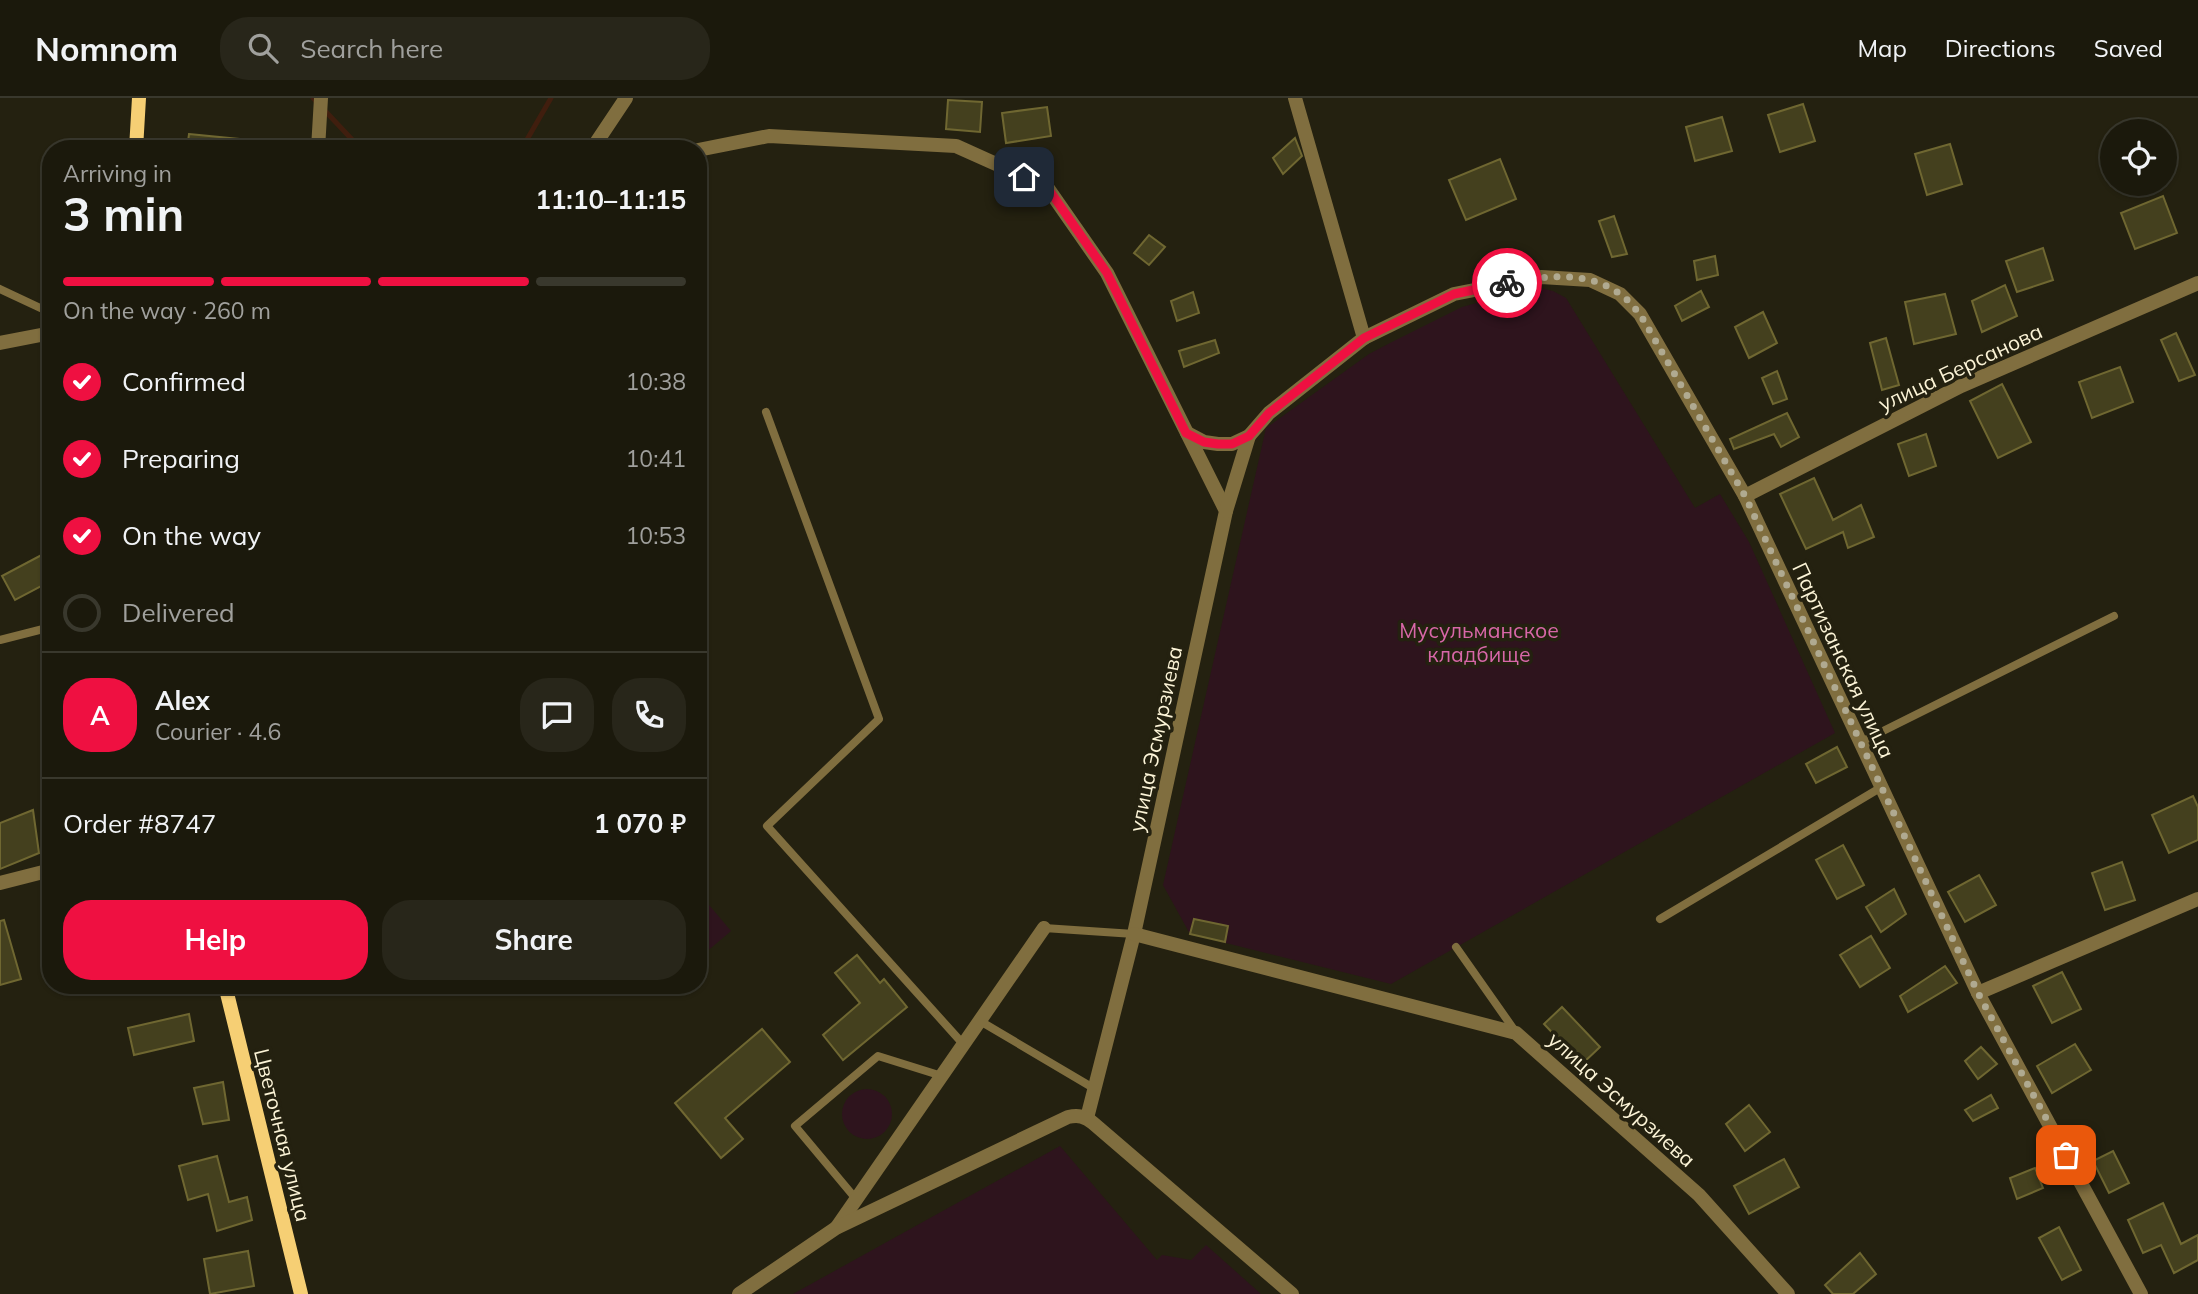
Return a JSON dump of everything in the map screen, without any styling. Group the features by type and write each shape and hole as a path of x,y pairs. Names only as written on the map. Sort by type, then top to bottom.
{"street":[{"path":"137,140 139,98"},
{"path":"319,140 321,98"},
{"path":"598,140 626,98"},
{"path":"1295,98 1364,338"},
{"path":"707,148 769,136 956,146 1047,187 1107,273 1226,511"},
{"name":"Партизанская улица","path":"1249,436 1269,413 1364,338 1454,294 1541,277 1590,279 1620,294 1640,314 1745,496 1978,993 2141,1294"},
{"name":"улица Берсанова","path":"1745,496 1961,386 2198,284"},
{"path":"0,343 42,335"},
{"path":"1186,433 1204,442 1218,444 1232,444 1249,436"},
{"name":"улица Эсмурзиева","path":"1249,436 1226,511 1134,934 1516,1033 1699,1195 1788,1294"},
{"path":"0,883 42,872"},
{"path":"1978,993 2198,899"},
{"path":"836,1228 1044,928"},
{"path":"1087,1118 1134,934"},
{"name":"Цветочная улица","path":"227,994 301,1294"},
{"path":"739,1294 836,1228 1077,1115 1087,1118 1292,1294"}],"lane":[{"path":"0,289 42,309"},
{"path":"766,412 879,719 767,826 964,1045"},
{"path":"1859,743 2114,616"},
{"path":"0,640 42,629"},
{"path":"1660,919 1880,788"},
{"path":"1044,928 1134,934"},
{"path":"1455,947 1516,1033"},
{"path":"980,1021 1095,1089"},
{"path":"856,1199 795,1126 878,1056 942,1076"}],"green space":[{"name":"Мусульманское кладбище","path":"1536,287 1566,298 1695,508 1720,494 1749,542 1835,733 1391,984 1190,934 1163,885 1266,428 1369,354 1390,343 1462,307"},
{"path":"707,903 731,931 707,951"},
{"path":"867,1089 885,1096 892,1114 885,1132 867,1139 849,1132 842,1114 849,1096"},
{"path":"1060,1146 1157,1260 1162,1255 1191,1260 1206,1245 1261,1294 793,1294"}],"building":[{"path":"948,100 982,102 980,132 946,129"},
{"path":"1803,104 1815,141 1780,152 1768,115"},
{"path":"1047,107 1051,136 1006,143 1002,113"},
{"path":"1722,117 1732,151 1695,161 1686,127"},
{"path":"189,134 239,139 239,140 188,140"},
{"path":"1295,138 1302,156 1283,174 1273,158"},
{"path":"1950,144 1962,184 1927,195 1915,154"},
{"path":"1500,159 1516,199 1466,220 1449,180"},
{"path":"2163,196 2177,233 2135,249 2121,213"},
{"path":"1614,216 1627,254 1612,257 1599,221"},
{"path":"1149,235 1165,247 1149,265 1134,253"},
{"path":"2043,248 2053,280 2017,292 2006,261"},
{"path":"1715,256 1718,275 1697,280 1694,261"},
{"path":"2005,285 2017,316 1982,332 1972,301"},
{"path":"1701,291 1709,307 1682,321 1675,306"},
{"path":"1193,292 1199,313 1177,321 1171,301"},
{"path":"1945,294 1956,334 1914,344 1905,302"},
{"path":"1763,312 1777,343 1749,358 1735,327"},
{"path":"2176,333 2195,375 2179,381 2161,340"},
{"path":"1886,338 1899,385 1882,390 1870,343"},
{"path":"1215,340 1219,353 1184,367 1179,351"},
{"path":"2120,367 2133,402 2092,418 2079,382"},
{"path":"1777,371 1787,399 1773,404 1762,378"},
{"path":"2002,384 2031,442 1998,458 1970,401"},
{"path":"1787,413 1799,437 1781,447 1774,434 1734,449 1730,439"},
{"path":"1926,434 1936,466 1909,476 1898,444"},
{"path":"1814,478 1833,520 1861,505 1874,537 1848,548 1843,532 1806,549 1780,494"},
{"path":"42,555 42,586 15,600 2,576"},
{"path":"1837,747 1847,767 1816,783 1806,764"},
{"path":"2193,796 2198,807 2198,840 2169,853 2152,815"},
{"path":"33,810 39,853 0,869 0,823"},
{"path":"1843,845 1864,885 1837,899 1816,860"},
{"path":"2122,862 2135,900 2105,910 2092,873"},
{"path":"1979,875 1996,905 1965,922 1948,892"},
{"path":"1894,889 1906,914 1881,932 1866,907"},
{"path":"1194,919 1228,926 1225,942 1190,934"},
{"path":"4,920 21,979 0,985 0,921"},
{"path":"1871,936 1890,968 1860,987 1840,955"},
{"path":"857,955 880,983 884,979 907,1007 843,1060 823,1035 860,1003 835,973"},
{"path":"1945,966 1957,983 1908,1012 1900,996"},
{"path":"2062,972 2081,1009 2052,1023 2033,986"},
{"path":"1562,1007 1600,1047 1582,1064 1544,1024"},
{"path":"189,1014 194,1041 134,1055 128,1028"},
{"path":"762,1029 790,1062 725,1118 743,1139 721,1158 675,1103"},
{"path":"2075,1044 2091,1070 2052,1093 2037,1066"},
{"path":"1981,1047 1997,1064 1978,1079 1965,1061"},
{"path":"223,1082 229,1120 203,1124 194,1088"},
{"path":"1991,1095 1998,1108 1973,1121 1965,1110"},
{"path":"1749,1105 1770,1132 1745,1151 1726,1124"},
{"path":"2113,1151 2129,1183 2109,1193 2093,1161"},
{"path":"217,1156 229,1202 247,1197 252,1220 217,1231 208,1194 188,1200 179,1166"},
{"path":"1784,1159 1799,1187 1749,1214 1734,1186"},
{"path":"2035,1168 2043,1188 2017,1199 2010,1178"},
{"path":"2163,1203 2181,1244 2198,1235 2198,1260 2174,1273 2161,1245 2143,1253 2128,1220"},
{"path":"2059,1227 2081,1270 2062,1280 2039,1238"},
{"path":"248,1251 254,1286 210,1294 204,1259"},
{"path":"1860,1253 1876,1274 1853,1294 1833,1294 1825,1285"}],"waterway":[{"path":"313,98 352,140"},
{"path":"527,140 551,98"}],"way so far":[{"path":"1507,283 1541,277 1590,279 1620,294 1640,314 1745,496 1978,993 2066,1155"}],"route":[{"path":"1024,177 1047,187 1107,273 1186,433 1204,442 1232,444 1249,436 1269,413 1364,338 1454,294 1507,283"}]}
